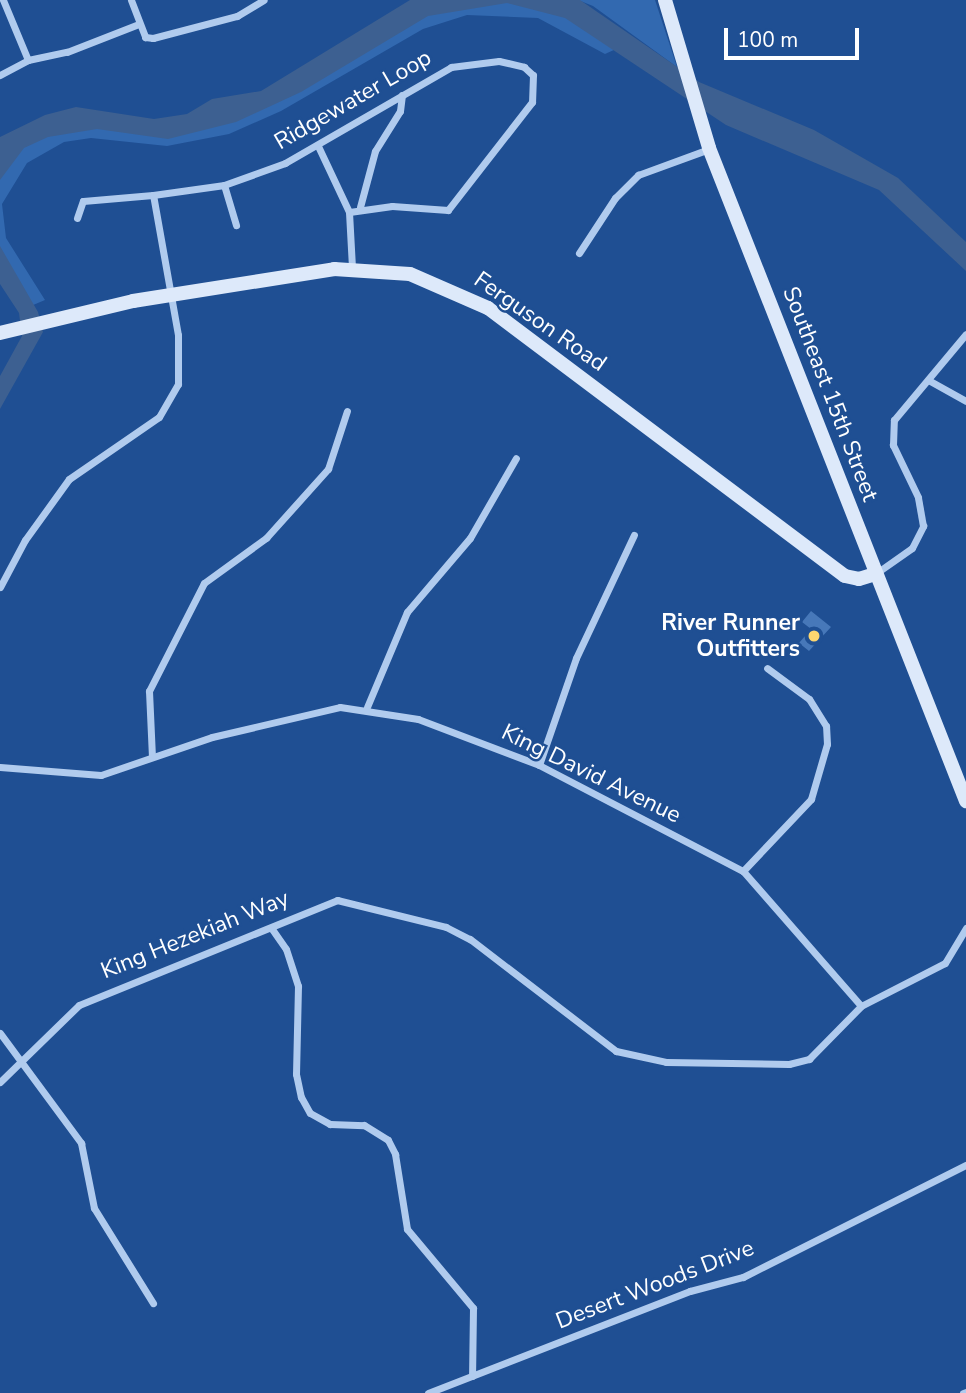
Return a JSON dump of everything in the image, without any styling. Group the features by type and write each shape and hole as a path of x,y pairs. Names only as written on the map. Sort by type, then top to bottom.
{"street":[{"path":"3,0 28,60"},
{"path":"131,0 145,37 160,37 237,16 264,0"},
{"name":"Southeast 15th Street","path":"665,0 709,148 966,800"},
{"path":"0,75 28,60 67,52 139,24"},
{"name":"Ridgewater Loop","path":"77,218 83,201 224,186 318,146 430,76 477,60 524,67 536,84 532,102 448,210 360,207 349,212"},
{"path":"360,207 375,150 400,111 402,95"},
{"path":"318,146 349,212 352,268"},
{"path":"579,253 615,198 638,175 709,148"},
{"path":"224,186 236,225"},
{"path":"0,587 25,540 69,480 159,418 178,384 178,335 168,295 153,195"},
{"name":"Ferguson Road","path":"0,333 168,295 352,268 410,274 465,294 845,576 859,579 876,574"},
{"path":"876,574 912,548 923,526 918,497 890,434 894,420 930,381 966,334"},
{"path":"930,381 966,401"},
{"path":"152,757 149,691 204,583 266,538 328,468 347,411"},
{"path":"367,707 407,611 470,538 516,458"},
{"path":"539,765 576,658 634,535"},
{"path":"743,871 811,799 827,744 826,726 809,699 767,668"},
{"name":"King David Avenue","path":"0,767 101,775 303,712 367,707 418,719 539,765 743,871 861,1006"},
{"name":"King Hezekiah Way","path":"0,1082 79,1005 114,986 272,929 337,900 446,927 616,1051 638,1058 800,1062 861,1006 933,972 966,928"},
{"path":"272,929 286,949 298,986 296,1074 301,1097 310,1113 330,1124 364,1125 388,1140 395,1154 407,1229 473,1308 472,1376"},
{"path":"0,1033 81,1143 94,1208 153,1303"},
{"name":"Desert Woods Drive","path":"428,1393 690,1291 743,1277 966,1165"}],"shaded area":[{"path":"410,0 580,0 699,82 814,130 898,178 966,242 966,271 879,190 726,125 565,18 507,3 428,16 301,92 236,122 168,139 97,129 48,137 24,148 0,180 0,137 45,115 76,107 154,119 187,114 212,99 261,91"},
{"path":"548,0 627,44 605,54 538,18 467,15 423,29 281,111 229,134 167,146 91,138 64,142 27,163 2,204 6,238 45,300 26,308 0,267 0,162 34,132 219,115 424,6"},
{"path":"578,0 655,0 677,67 593,6"},
{"path":"0,246 38,312 43,332 0,409 0,376 22,336 19,313 0,284"}],"building":[{"name":"River Runner Outfitters","path":"811,611 831,627 809,651 799,643 811,629 802,622"}],"place":[{"name":"River Runner Outfitters","path":"814,636"}]}
